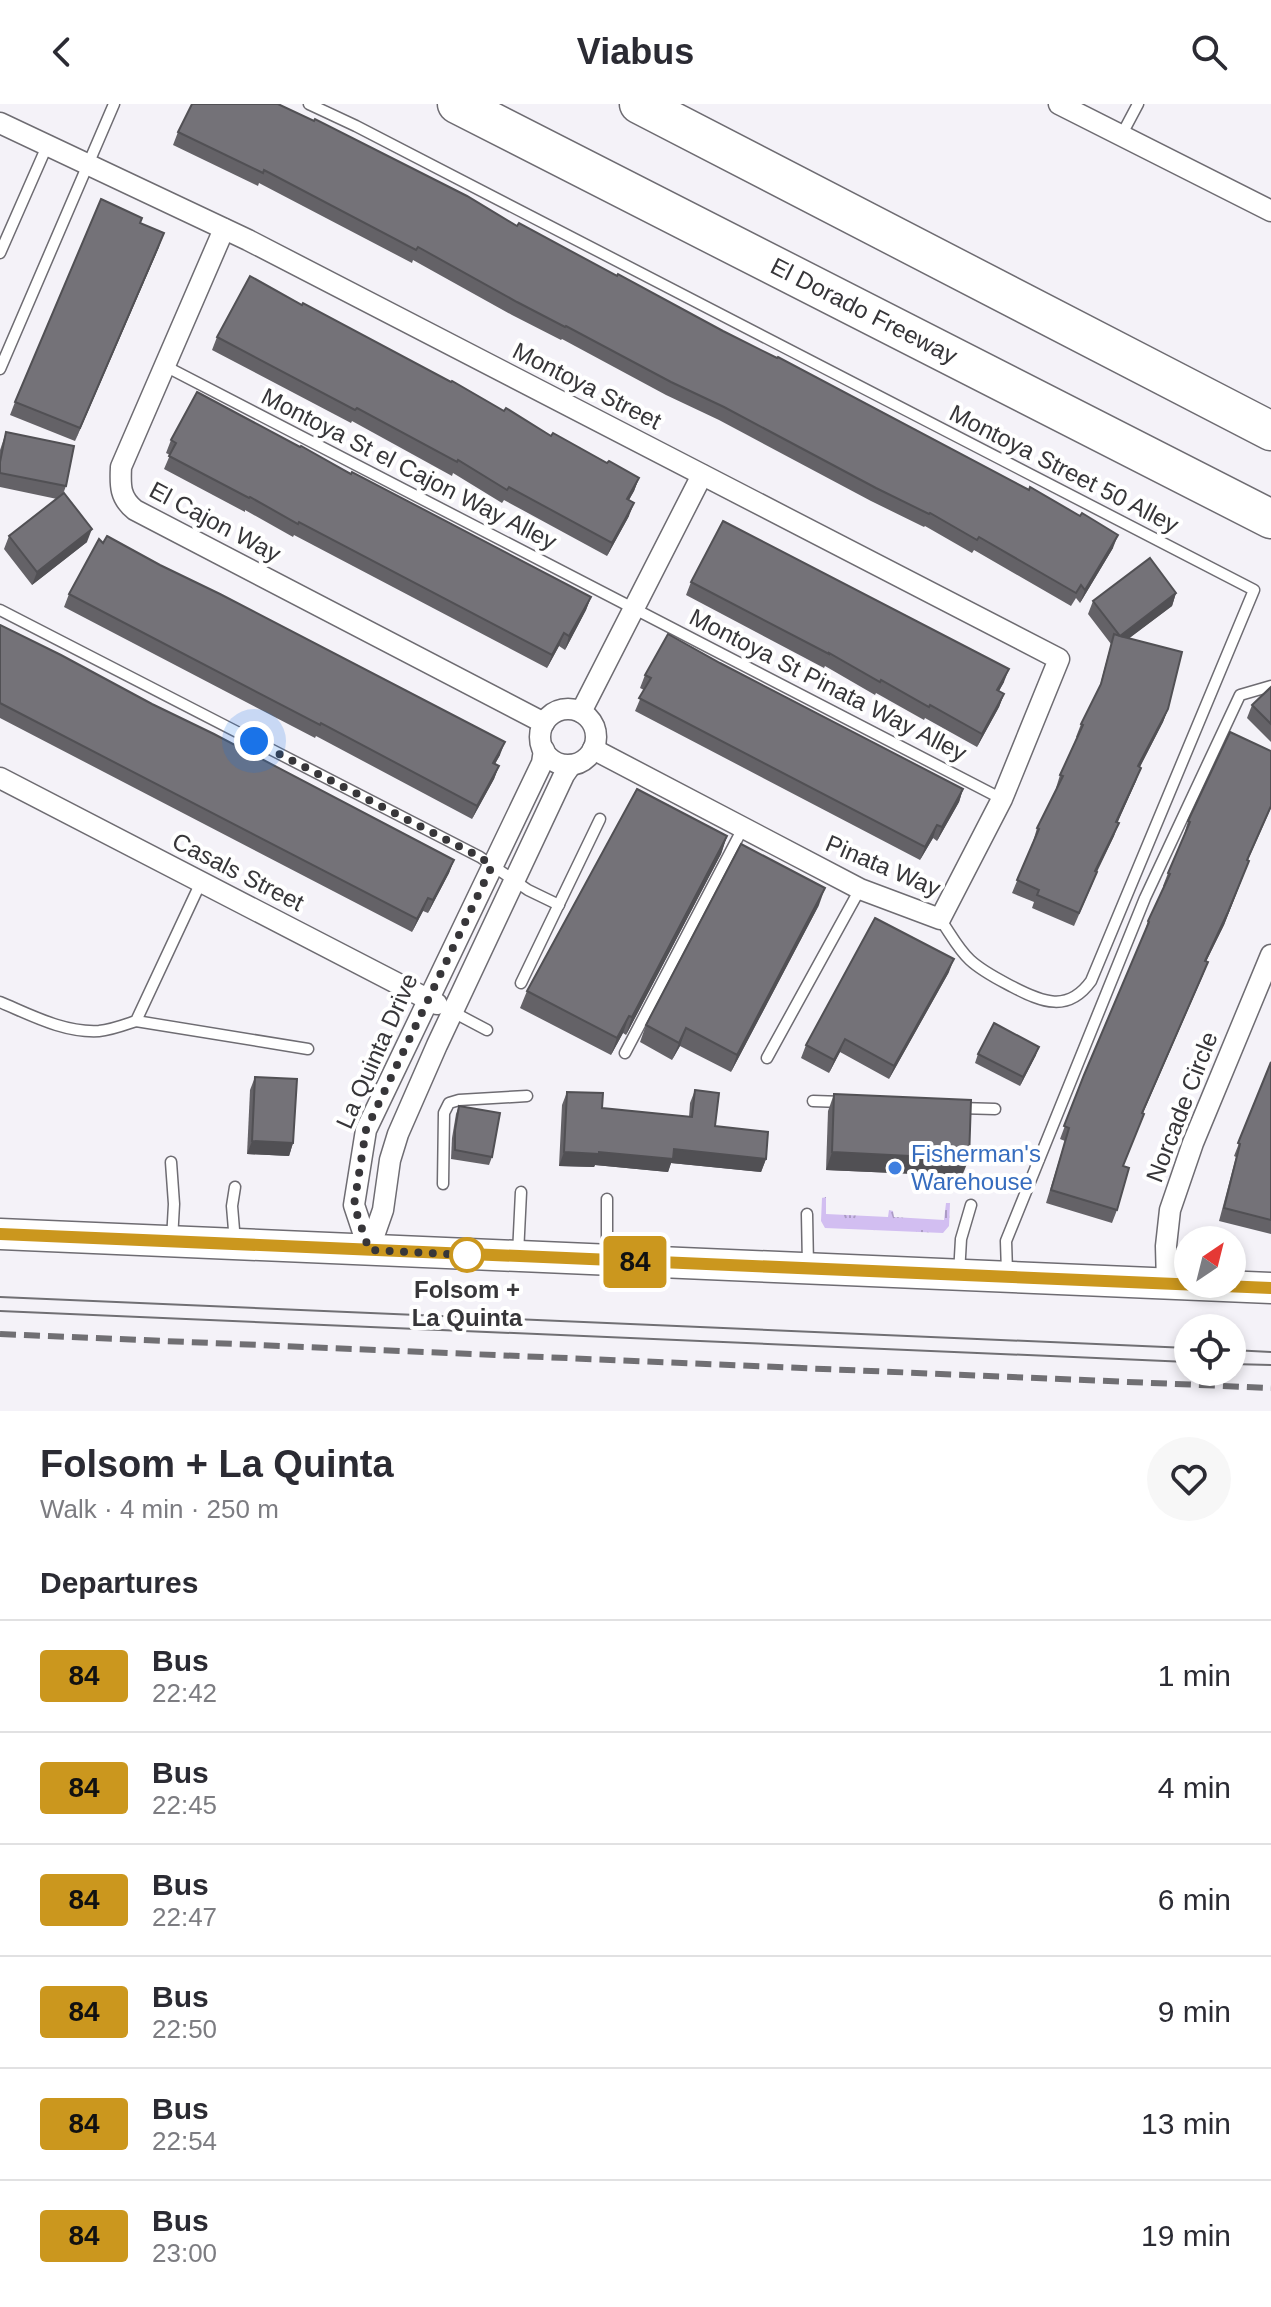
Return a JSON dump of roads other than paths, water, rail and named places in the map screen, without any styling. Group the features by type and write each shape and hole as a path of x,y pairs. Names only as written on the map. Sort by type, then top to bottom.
{"highway":[{"name":"El Dorado Freeway","path":"457,104 1271,519"},
{"path":"639,104 1271,431"}],"main road":[{"path":"0,1234 1271,1288"}],"street":[{"path":"1059,104 1271,211"},
{"name":"Montoya Street","path":"0,123 224,229 1059,659"},
{"name":"El Cajon Way","path":"224,229 121,467 120,489 126,503 544,723"},
{"path":"581,712 702,475"},
{"name":"Pinata Way","path":"593,749 860,889 940,919 1002,799 1059,659"},
{"path":"369,1250 383,1210 390,1160 398,1134 564,775 571,765 583,760 593,749 596,735 592,722 581,712 564,709 556,711 544,723 540,740 554,761 571,765"},
{"name":"La Quinta Drive","path":"369,1250 354,1205 366,1130 542,763 544,750"},
{"name":"Casals Street","path":"0,778 453,1012"},
{"name":"Norcade Circle","path":"1167,1284 1166,1246 1170,1210 1193,1143 1271,955"}],"lane":[{"path":"0,369 114,104"},
{"name":"Montoya Street 50 Alley","path":"309,104 1254,590 1086,988 1062,1002 1034,998 980,968 960,949 940,919"},
{"path":"1121,136 1138,104"},
{"path":"0,253 47,146"},
{"name":"Montoya St el Cajon Way Alley","path":"165,366 633,608"},
{"name":"Montoya St Pinata Way Alley","path":"633,608 1002,799"},
{"path":"0,610 480,857 515,882 559,905"},
{"path":"1008,1278 1006,1241 1145,898 1240,695 1271,686"},
{"path":"521,983 600,819"},
{"path":"625,1053 743,828"},
{"path":"136,1021 201,882"},
{"path":"767,1058 860,889"},
{"path":"0,1002 51,1024 79,1030 100,1031 136,1021 308,1049"},
{"path":"453,1012 487,1030"},
{"path":"443,1184 444,1113 449,1103 527,1096"},
{"path":"813,1101 860,1103"},
{"path":"949,1107 995,1109"},
{"path":"171,1162 174,1204 172,1242"},
{"path":"235,1187 232,1206 235,1244"},
{"path":"517,1257 521,1192"},
{"path":"607,1199 607,1261"},
{"path":"959,1275 961,1239 971,1205"},
{"path":"807,1214 808,1268"}],"tram line":[{"path":"0,1297 1174,1347"},
{"path":"0,1311 1174,1361"},
{"path":"1246,1351 1271,1352"},
{"path":"1246,1364 1271,1365"}],"railway":[{"path":"0,1334 1271,1388"}],"place":[{"name":"Fisherman's Warehouse","path":"895,1168"},
{"name":"Folsom + La Quinta","path":"467,1255"}]}
